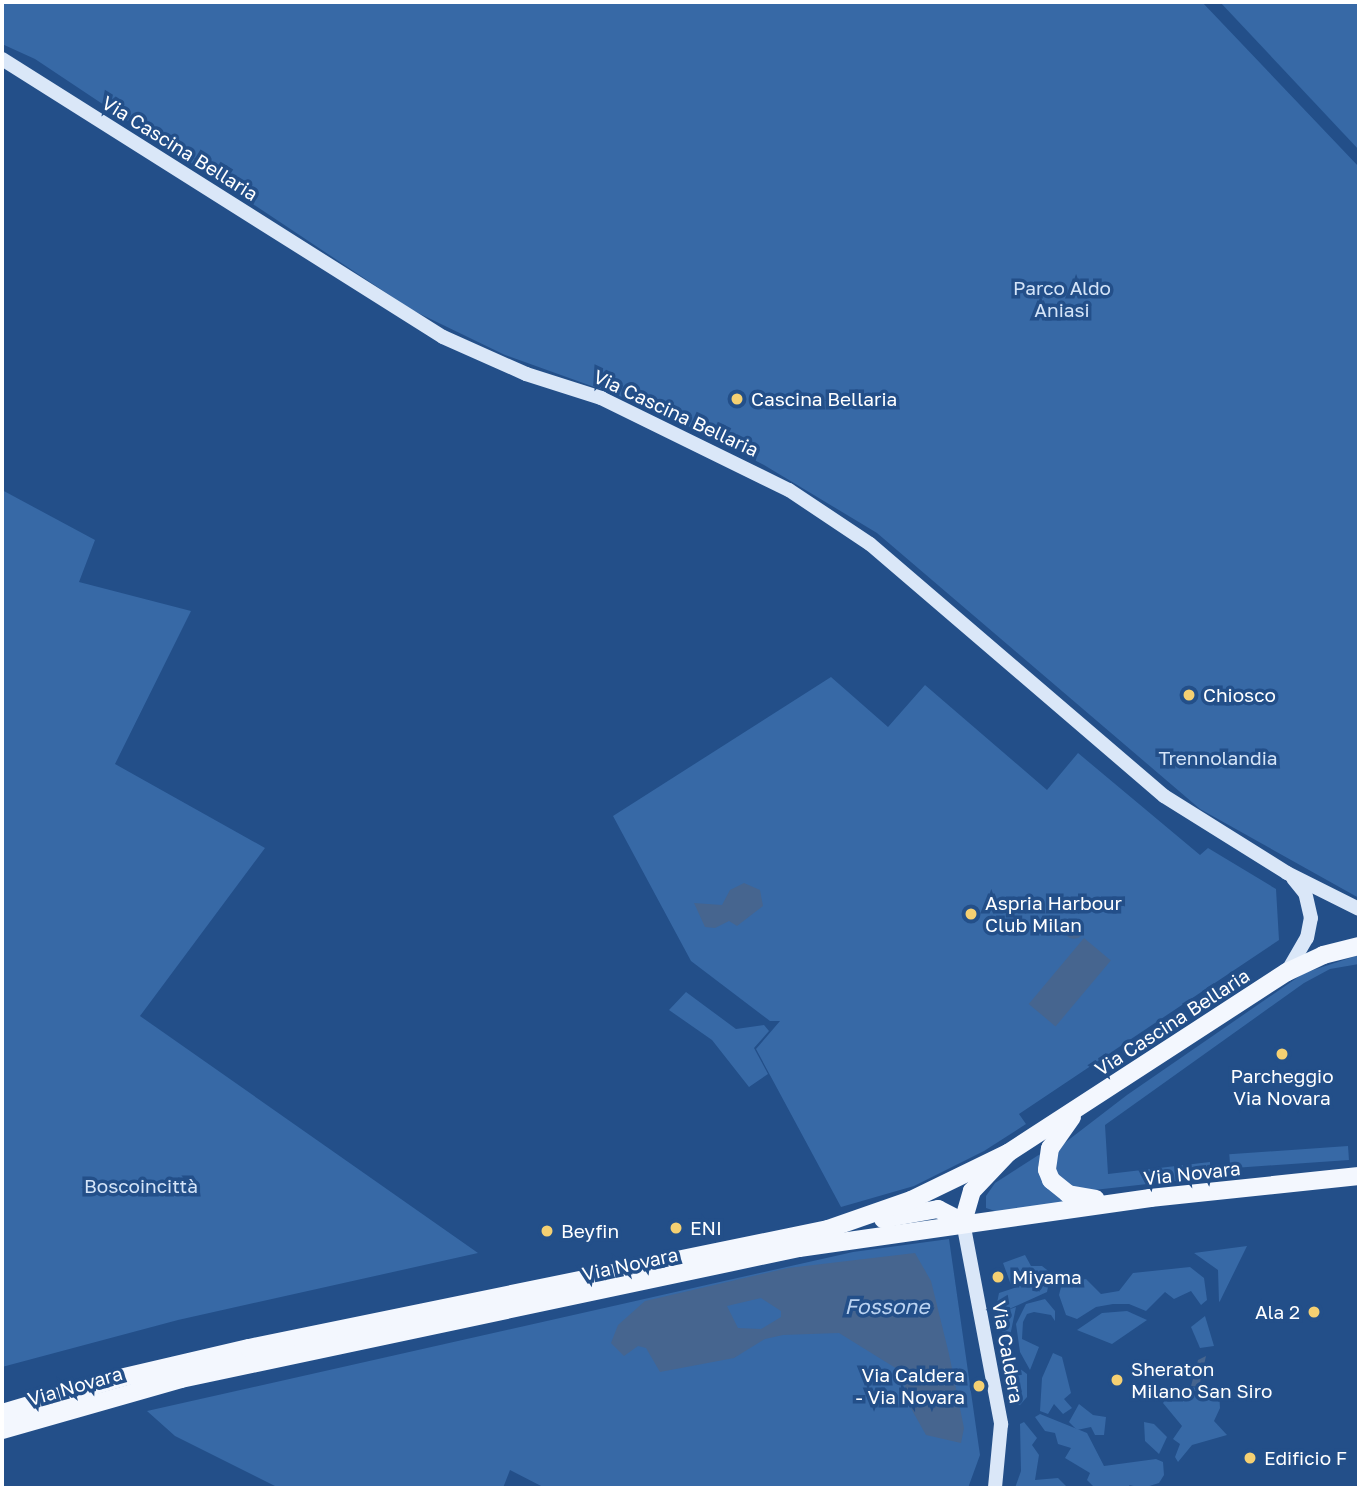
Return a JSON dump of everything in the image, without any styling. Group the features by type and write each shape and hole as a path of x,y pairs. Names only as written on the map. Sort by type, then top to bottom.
{"main road":[{"name":"Via Cascina Bellaria","path":"1008,1153 1287,972 1323,954 1359,946"},
{"path":"1080,1106 1050,1148 1046,1164 1051,1180 1068,1194 1086,1199 1150,1198"},
{"path":"828,1229 938,1209 963,1222 972,1191 1008,1153"},
{"name":"Via Novara","path":"2,1413 120,1378 263,1345 828,1229 911,1200 1008,1153"},
{"name":"Via Novara","path":"2,1430 181,1379 799,1248 963,1222 1150,1198 1359,1177"}],"street":[{"name":"Via Cascina Bellaria","path":"2,59 443,337 504,365 601,398 789,490 870,544 1164,796 1287,873 1359,909"},
{"name":"Via Cascina Bellaria","path":"1287,873 1305,893 1311,918 1307,938 1287,972"},
{"name":"Via Caldera","path":"963,1222 1001,1424 995,1488"}],"green space":[{"name":"Parco Aldo Aniasi","path":"2,2 1202,2 1359,167 1359,898 1200,809 877,533 764,465 650,407 505,355 412,310 35,59 2,44"},
{"path":"1220,2 1359,2 1359,150"},
{"name":"Boscoincittà","path":"2,490 95,540 79,582 191,611 115,764 265,848 140,1016 478,1253 178,1320 2,1367"},
{"name":"Aspria Harbour Club Milan","path":"831,677 888,727 925,685 1047,790 1078,753 1200,855 1208,848 1276,889 1279,940 1019,1114 1026,1124 984,1151 914,1186 841,1207 756,1049 780,1021 770,1021 691,961 613,816"},
{"path":"1359,955 1359,964 1330,969 1304,983 1105,1125 1108,1174 1210,1162 1210,1177 1085,1191 1070,1189 1056,1176 1058,1148 1127,1095 1304,973"},
{"path":"686,992 736,1029 764,1025 769,1031 754,1048 768,1074 749,1087 712,1040 669,1010"},
{"path":"1348,1146 1349,1160 1230,1168 1229,1154"},
{"path":"1048,1149 1069,1203 998,1212 986,1208 986,1196 995,1183"},
{"path":"949,1239 980,1455 968,1488 545,1488 510,1470 503,1488 279,1488 175,1436 147,1411 853,1252"},
{"path":"1247,1246 1219,1302 1218,1270 1194,1253"},
{"path":"1025,1255 1031,1266 1042,1266 1051,1273 1047,1292 1005,1311 1016,1307 1008,1346 1015,1365 1027,1374 1027,1397 1020,1405 1016,1405 999,1314 1002,1312 997,1303 999,1293 1026,1284 1024,1279 1011,1285 1003,1263"},
{"path":"1190,1267 1204,1278 1207,1300 1201,1305 1191,1291 1174,1299 1165,1292 1146,1311 1129,1304 1113,1304 1096,1307 1077,1319 1066,1315 1059,1295 1061,1287 1074,1281 1086,1279 1101,1294 1119,1291 1133,1273"},
{"path":"1045,1299 1055,1311 1055,1321 1051,1315 1034,1312 1027,1314 1023,1322 1022,1339 1039,1347 1030,1370 1020,1352 1016,1324 1026,1304"},
{"path":"1127,1311 1147,1320 1112,1344 1077,1330 1102,1313"},
{"path":"1205,1316 1214,1346 1200,1348 1191,1327"},
{"path":"1053,1353 1062,1357 1071,1393 1064,1399 1072,1408 1063,1414 1054,1404 1048,1414 1040,1411 1042,1378"},
{"path":"1192,1387 1219,1392 1220,1408 1214,1421 1227,1435 1192,1445 1178,1462 1175,1457 1180,1444 1173,1439 1182,1426 1163,1403 1171,1391 1186,1391 1190,1396"},
{"path":"1079,1404 1093,1415 1106,1417 1104,1435 1095,1435 1091,1427 1077,1430 1069,1422"},
{"path":"1040,1414 1087,1433 1104,1466 1156,1459 1163,1462 1164,1475 1159,1483 1143,1488 1129,1485 1131,1488 1095,1488 1087,1480 1090,1473 1065,1458 1071,1448 1058,1444 1055,1433 1045,1431 1035,1417"},
{"path":"1024,1422 1037,1438 1032,1445 1039,1455 1035,1480 1058,1478 1068,1488 1015,1488 1021,1471 1020,1424"},
{"path":"1144,1422 1154,1424 1167,1437 1159,1454 1145,1441"}],"water":[{"path":"744,883 760,890 763,906 737,926 729,921 715,928 705,927 694,903 722,905 730,890"},
{"path":"1074,919 1081,922 1084,929 1081,936 1074,939 1067,936 1064,929 1067,922"},
{"path":"1084,938 1111,960 1056,1026 1029,1004"},
{"name":"Fossone","path":"915,1253 931,1281 949,1354 964,1428 961,1443 926,1435 908,1403 902,1372 839,1333 783,1335 765,1339 734,1358 660,1372 646,1348 638,1346 624,1356 611,1343 618,1325 645,1301 788,1268","holes":["761,1298 781,1311 781,1317 761,1329 738,1328 727,1306"]},
{"path":"1206,1356 1199,1387 1191,1386 1198,1360"}],"place":[{"name":"Cascina Bellaria","path":"737,399"},
{"name":"Chiosco","path":"1189,695"},
{"name":"Aspria Harbour Club Milan","path":"971,914"},
{"name":"Parcheggio Via Novara","path":"1282,1054"},
{"name":"ENI","path":"676,1228"},
{"name":"Beyfin","path":"547,1231"},
{"name":"Miyama","path":"998,1277"},
{"name":"Ala 2","path":"1314,1312"},
{"name":"Sheraton Milano San Siro","path":"1117,1380"},
{"name":"Via Caldera - Via Novara","path":"979,1386"},
{"name":"Edificio F","path":"1250,1458"}],"park label":[{"name":"Trennolandia","path":"1218,758"}]}
